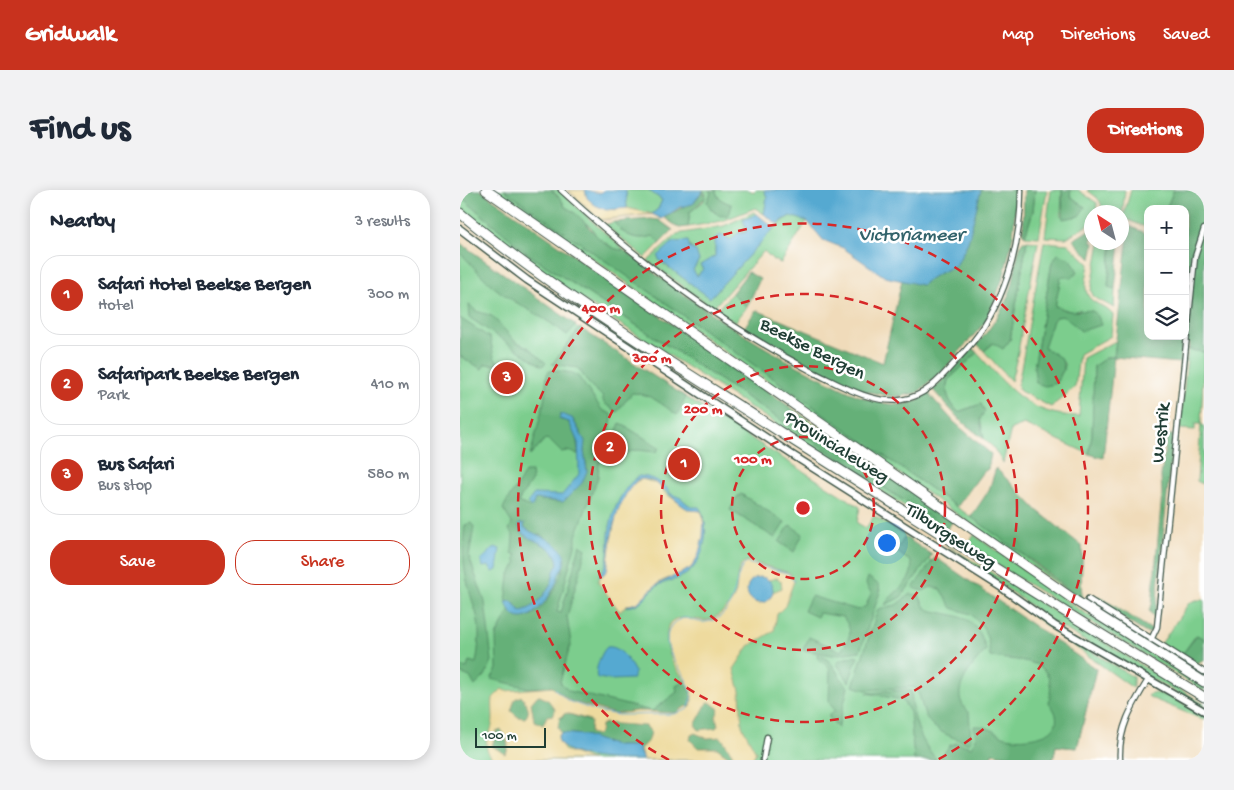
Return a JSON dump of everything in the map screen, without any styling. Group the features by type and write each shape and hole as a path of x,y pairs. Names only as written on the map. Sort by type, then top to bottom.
{"highway":[{"name":"Provincialeweg","path":"486,190 1076,601 1204,682"},
{"name":"Provincialeweg","path":"460,213 528,266 613,325 1113,642 1204,697"}],"street":[{"name":"Beekse Bergen","path":"561,190 597,223 689,297 777,353 859,393 883,399 900,400 929,390 988,321 1006,281 1013,257 1020,217 1021,190"},
{"name":"Tilburgseweg","path":"460,229 527,280 791,454 994,583 1054,625 1148,680 1204,710"},
{"name":"Westrik","path":"1151,640 1157,627 1195,257 1204,229"},
{"path":"1088,599 1151,640 1203,670"},
{"path":"1120,760 1119,741 1124,723 1148,680"},
{"path":"763,760 767,738"}],"green space":[{"path":"460,190 480,190 953,521 947,529 528,254 460,196"},
{"path":"495,190 504,190 542,216 1004,540 1081,601"},
{"path":"504,190 551,190 561,199 565,207 573,211 607,245 615,249 624,250 672,286 772,352 844,389 873,401 894,404 914,402 928,393 954,422 991,454 988,469 982,473 957,507"},
{"path":"551,190 558,190 624,250 616,250 597,237 591,227 565,207 561,199"},
{"path":"626,190 648,190 662,200 658,209 652,214 627,208"},
{"path":"703,190 709,190 711,193 707,202 715,213 732,205 719,198 716,190 748,190 754,192 755,190 764,190 767,197 764,214 755,208 722,221 688,227 690,212 704,201 706,194"},
{"path":"709,190 716,190 719,198 732,205 729,215 720,216 711,209 707,202 711,193"},
{"path":"981,190 1017,190 1013,236 1004,275 987,320 942,372 917,393 895,397 864,391 794,358 744,328 756,310 883,363 902,280 922,285 929,279 956,266 968,242"},
{"path":"1024,190 1035,190 1033,211 1025,236 1023,234"},
{"path":"1035,190 1047,190 1039,237 1025,236 1033,211"},
{"path":"1051,190 1062,190 1061,216 1084,207 1084,227 1066,238 1045,237"},
{"path":"1062,190 1071,190 1070,196 1084,206 1084,208 1079,216 1063,219"},
{"path":"1071,190 1078,190 1097,203 1097,205 1084,206 1070,196"},
{"path":"1087,190 1125,190 1123,205 1101,205 1096,197"},
{"path":"1131,190 1174,190 1168,205 1144,205 1144,226 1129,220 1129,205 1127,205"},
{"path":"1174,190 1204,190 1204,352 1189,350 1189,343 1182,341 1180,363 1114,357 1126,250 1129,250 1129,226 1144,232 1144,340 1189,340 1189,205 1168,205"},
{"path":"703,191 706,197 690,212 688,227 679,228 665,218 692,202"},
{"path":"460,196 528,254 947,529 945,532 572,293 460,208"},
{"path":"754,212 757,214 745,219 747,231 738,233 731,240 721,235 715,243 715,256 700,265 703,269 697,276 693,270 699,260 689,244 659,260 710,298 774,228 790,216 807,221 781,263 773,260 764,251 713,308 648,261 677,234 724,226"},
{"path":"659,220 673,230 660,243 653,236 641,238 626,234 614,222"},
{"path":"614,222 626,234 641,238 653,236 660,243 645,258 605,225"},
{"path":"1084,233 1084,250 1093,250 1091,259 1073,240"},
{"path":"1023,241 1027,241 1010,340 1003,349 993,343 984,351 977,344 993,324 1006,302"},
{"path":"1027,241 1038,242 1011,381 984,351 994,343 1003,348 1010,340"},
{"path":"1044,242 1068,244 1089,264 1086,281 1088,295 1113,315 1111,336 1079,354 1075,387 1051,407 1020,391 1018,385","holes":["1052,262 1076,275 1061,277 1055,306 1073,312 1081,309 1069,320 1064,316 1056,317 1050,325 1044,347 1064,363 1064,369 1055,384 1034,368"]},
{"path":"460,243 584,333 860,507 857,523 866,528 874,516 905,535 902,541 1096,669 1077,748 1056,746 1053,760 1034,760 992,753 991,760 460,760"},
{"path":"460,243 576,325 567,335 499,291 460,253"},
{"path":"1099,250 1111,250 1108,286 1115,289 1114,308 1094,297 1091,291"},
{"path":"1111,250 1119,250 1115,289 1108,287"},
{"path":"1058,254 1071,259 1078,272 1073,277 1061,277 1055,306 1069,311 1093,311 1099,318 1101,325 1081,331 1064,316 1056,317 1053,320 1044,347 1062,359 1064,369 1055,384 1045,386 1036,383 1034,368 1052,262"},
{"path":"748,272 760,279 747,307 732,293"},
{"path":"732,293 747,307 735,322 717,310"},
{"path":"469,304 476,311 492,316 515,341 528,347 546,363 542,366 470,318"},
{"path":"460,318 490,338 494,357 500,365 485,364 482,369 460,356"},
{"path":"580,328 686,397 677,415 650,397 632,393 617,412 604,403 602,396 589,384 578,368 552,364"},
{"path":"1116,341 1114,357 1107,357 1094,366 1092,435 1089,454 1024,424 1011,429 1003,463 993,447 984,439 980,419 981,404 958,412 948,398 948,380 977,353 1009,388 1032,405 1061,415 1079,416 1083,358"},
{"path":"973,348 977,353 948,380 947,393 958,412 981,404 985,411 980,419 984,439 961,421 933,390"},
{"path":"1188,349 1204,352 1201,424 1195,424 1195,430 1180,429"},
{"path":"1107,357 1114,357 1103,458 1089,454 1092,435 1094,366"},
{"path":"553,370 573,373 578,376 602,410 611,414 612,419 605,453 599,464 598,477 576,536 557,612 561,613 580,545 586,549 567,617 571,643 560,682 569,691 652,711 677,692 676,686 686,680 692,695 690,708 687,706 675,713 637,711 615,714 570,701 552,687 529,688 491,679 497,669 496,636 510,609 519,616 527,617 536,613 556,586 563,566 562,553 541,535 534,534 519,526 527,537 553,551 557,557 558,565 550,586 533,606 520,611 513,602 506,602 509,576 517,561 514,559 517,556 512,553 513,535 509,530 512,523 503,509 505,504 525,472 531,472 532,480 518,502 530,507 535,499 557,502 565,500 582,483 587,469 581,433 572,418 561,420 567,421 574,432 578,454 567,451 561,452 549,440 545,439 530,456 544,402 547,375 548,372"},
{"path":"620,423 659,447 657,452 636,450 627,453 616,462 609,463 613,440"},
{"path":"1201,424 1204,426 1204,485 1197,481"},
{"path":"1167,435 1173,435 1155,619 1149,610 1152,605 1162,494 1161,476"},
{"path":"996,468 1038,511 1082,546 1081,589 1084,602 1035,563 971,517 989,490"},
{"path":"741,494 785,522 775,538 730,510 737,497"},
{"path":"471,523 474,527 469,557 485,602 492,661 485,676 475,686 470,677 460,673 460,666 467,668 469,661 476,663 479,644 478,618 467,580 463,549 465,525"},
{"path":"790,525 803,534 794,552 779,542"},
{"path":"974,535 1077,608 1204,686 1204,691 967,547"},
{"path":"905,537 932,555 901,597 885,605 907,581 912,569 911,562 896,551"},
{"path":"945,544 1204,704 1204,707 1125,665 1050,620"},
{"path":"935,557 1096,669 1077,748 1056,746 1053,760 1034,760 992,753 990,760 939,760 950,745 957,743 971,747 976,739 974,726 986,727 1003,736 1028,738 1042,735 1054,728 1056,715 1049,703 1050,688 1048,677 1043,669 1036,664 1026,661 990,657 988,640 983,627 971,614 952,608 940,589 931,587 923,591 913,588"},
{"path":"868,577 879,585 880,592 860,651 832,655 803,650 809,637 841,651 847,642 850,631 843,617 819,613 817,617 804,611 811,596 858,610 866,606 871,593 866,584"},
{"path":"910,594 919,595 924,606 929,610 966,619 972,623 982,638 986,650 968,672 961,688 960,697 963,705 969,712 971,741 967,743 942,732 931,724 927,719 919,695 914,687 866,690 853,686 878,609 896,605"},
{"path":"1099,596 1152,630 1150,633 1146,633 1095,601"},
{"path":"1196,600 1204,600 1204,639 1196,635 1181,656 1161,644 1189,603"},
{"path":"1026,611 1133,677 1133,688 1130,686"},
{"path":"732,621 738,624 741,630 738,636 732,639 726,636 723,630 726,624"},
{"path":"1197,635 1204,639 1204,660 1195,664 1181,656"},
{"path":"817,654 823,656 831,664 848,687 838,728 828,716 835,710 829,703 830,668 818,659"},
{"path":"858,656 849,682 837,664 841,659"},
{"path":"911,691 913,710 918,727 925,743 936,759 934,760 914,760 910,712 902,700 867,693"},
{"path":"1151,693 1165,695 1179,701 1204,716 1204,720 1153,699 1148,696"},
{"path":"538,695 548,700 555,709 555,714 546,718 543,725 534,721 531,703"},
{"path":"521,696 528,707 525,718 518,717 511,711 515,699"},
{"path":"710,702 719,709 716,717 718,725 716,728 699,730 695,725 707,703"},
{"path":"566,713 591,722 590,733 600,728 601,725 609,723 646,726 651,732 649,740 640,749 637,746 616,746 585,735 561,733 558,727 559,720"},
{"path":"501,730 507,742 507,752 505,754 492,746 496,732"},
{"path":"695,733 707,738 721,737 733,755 729,757 717,748 698,748 690,740 691,735"}],"sand":[{"path":"568,190 585,190 588,195 615,210 623,207 652,214 600,220"},
{"path":"642,479 658,484 666,494 690,510 701,511 704,535 696,561 686,572 660,582 640,601 626,605 620,612 598,582 600,577 607,571 612,533 620,505 633,484"},
{"path":"748,561 790,573 794,581 785,606 777,614 774,631 749,646 734,669 740,691 742,726 756,752 752,760 643,760 640,749 649,740 651,732 646,726 605,723 601,725 600,732 597,735 590,733 590,720 566,713 560,717 558,727 561,733 558,737 564,750 592,760 494,760 489,754 486,743 493,718 493,698 502,689 505,691 552,687 570,701 615,714 637,711 675,713 687,706 690,708 692,702 691,691 674,665 669,652 667,641 668,627 672,621 677,619 708,620 720,614 734,598 738,571","holes":["755,577 768,580 777,578 781,581 782,588 773,592 766,601 756,603 753,599","538,695 548,700 555,709 554,715 547,716 543,725 534,721 531,703","521,696 528,707 527,715 525,718 518,717 511,711 515,699","710,702 719,709 716,717 718,725 716,728 699,730 695,725 707,703","501,730 508,742 507,752 505,754 492,746 496,732","695,733 707,738 721,737 733,755 729,757 717,748 698,748 690,740 691,735"]}],"water":[{"path":"585,190 600,193 605,190 626,190 627,208 606,210 595,205 587,198"},
{"path":"648,190 703,190 693,204 680,207 662,219 652,214 658,209 662,200"},
{"name":"Victoriameer","path":"764,190 981,190 968,242 956,266 929,279 922,285 885,277 843,248 823,240 807,221 790,216 777,224 764,214 767,197"},
{"path":"757,214 774,228 710,298 659,260 658,256 673,242 688,241 690,248 696,251 699,260 693,270 697,276 703,269 700,265 715,256 715,238 721,235 731,240 738,233 744,233 747,231 743,220"},
{"path":"561,414 572,418 585,441 584,451 587,471 582,483 563,502 535,499 532,507 530,507 528,502 534,494 562,495 579,474 578,443 569,422 559,419"},
{"path":"639,476 657,481 671,494 681,498 691,507 699,507 702,512 690,510 683,506 652,481 645,479 637,480 629,490 618,511 614,523 607,571 600,577 599,574 606,564 611,519 624,491"},
{"path":"704,518 706,533 702,553 692,569 682,577 659,585 640,603 625,606 637,603 656,585 691,568 698,556 703,537"},
{"path":"525,523 524,527 557,545 564,555 565,561 550,595 543,604 527,617 519,618 512,613 506,602 512,601 520,611 533,606 550,586 558,565 552,550 531,539 521,530 519,524"},
{"path":"495,547 500,549 497,570 493,572 489,566 483,567 481,560"},
{"path":"760,577 769,581 773,590 769,599 760,603 751,599 747,590 751,581"},
{"path":"607,647 612,647 624,655 635,672 633,679 611,680 597,678 596,671 602,653"},
{"path":"561,733 585,735 616,746 637,746 643,760 608,759 580,754 561,745 558,737"}],"waterway":[{"path":"555,689 568,701 597,711 618,715 674,714 688,709 691,698 690,688 672,657 668,646 667,635 672,624 683,618 699,622 717,619 725,612 730,603 739,574 742,567 747,563 788,573 794,581"}],"place":[{"name":"Bus Safari","path":"507,378"},
{"name":"Safaripark Beekse Bergen","path":"610,448"},
{"name":"Safari Hotel Beekse Bergen","path":"684,464"}]}
